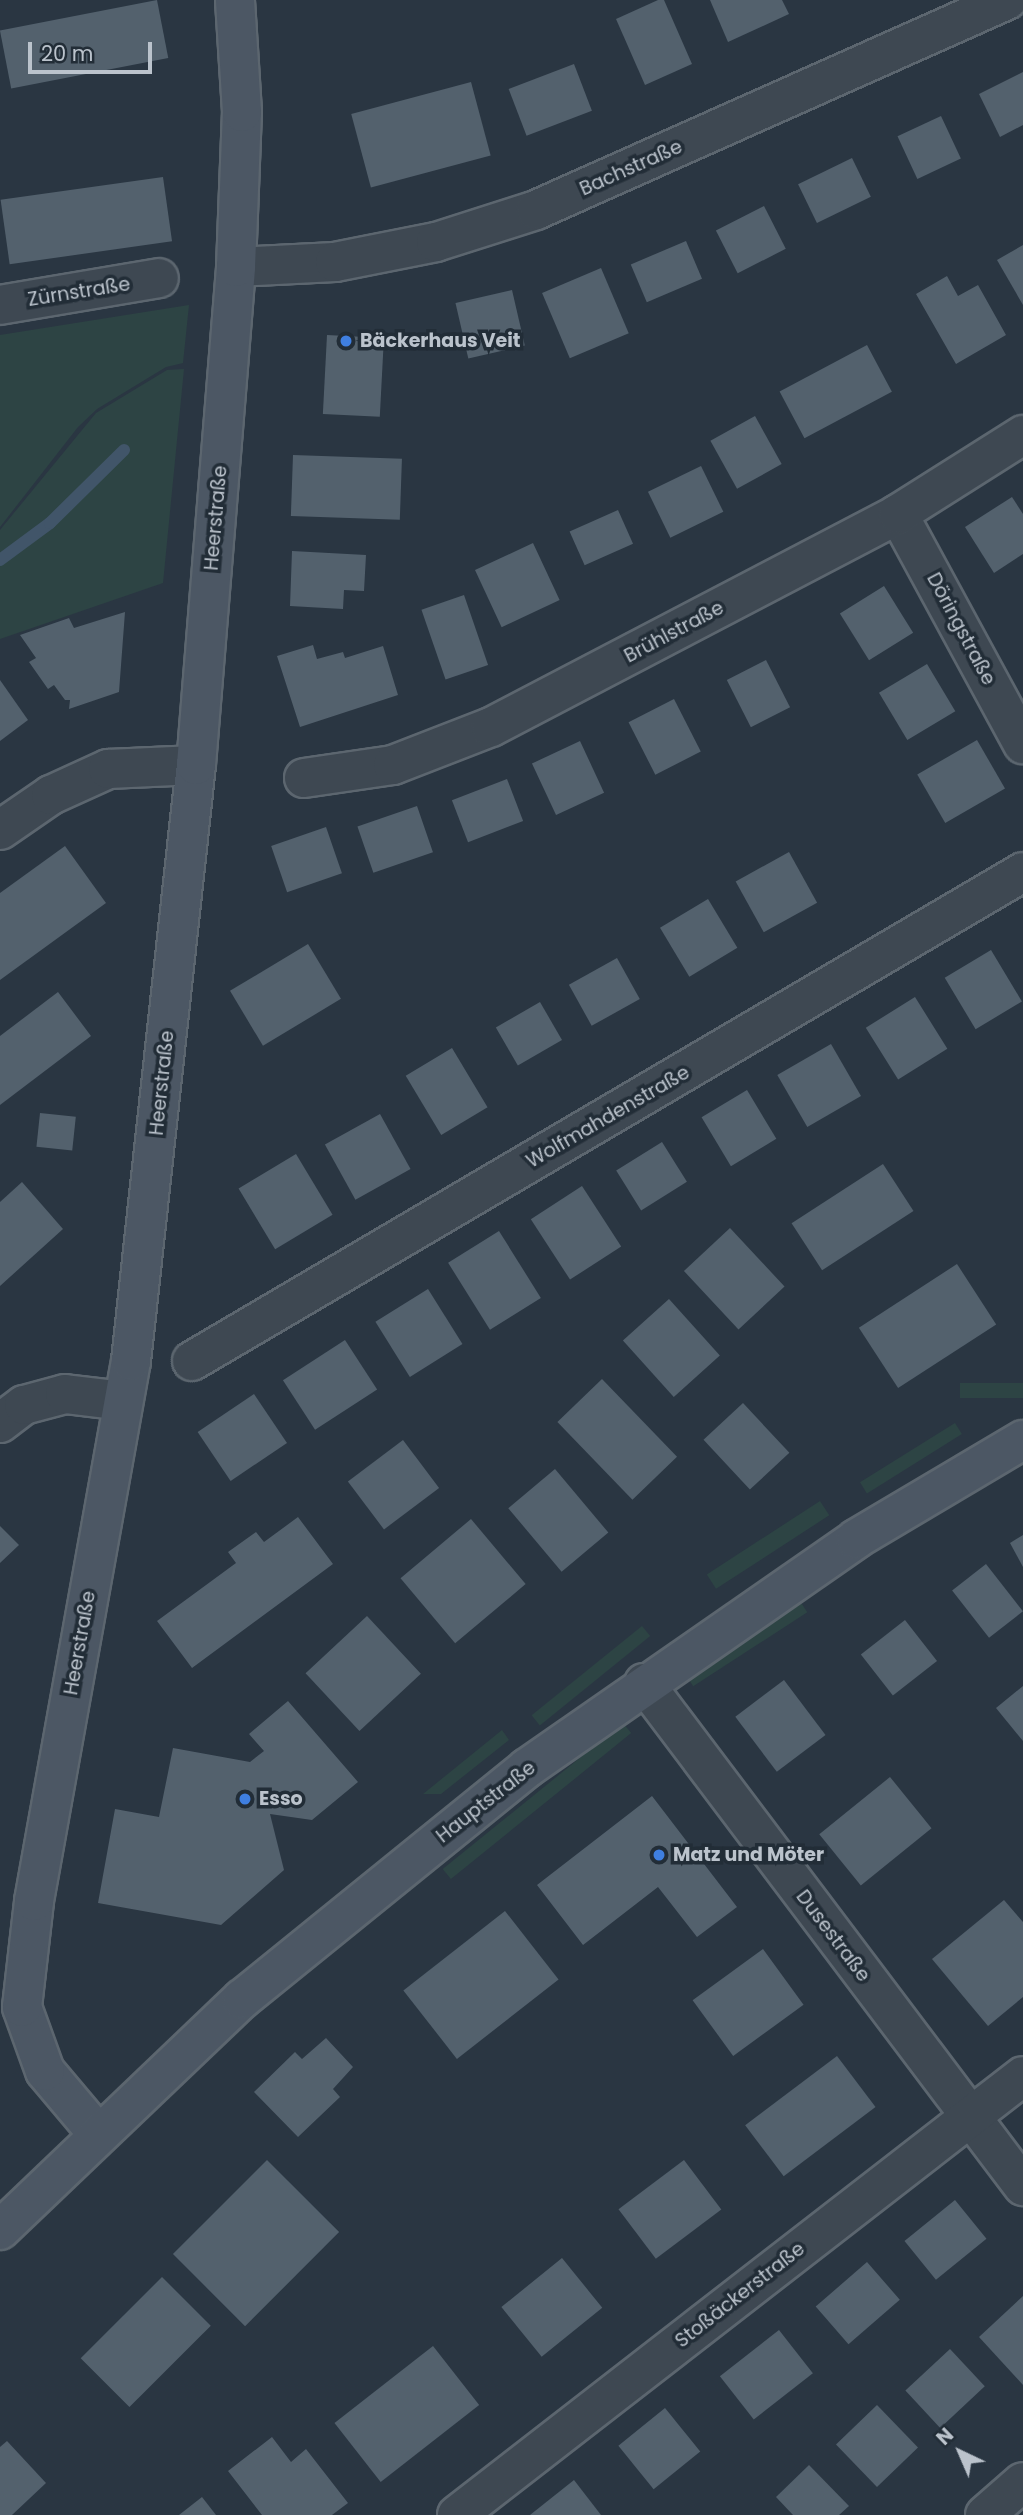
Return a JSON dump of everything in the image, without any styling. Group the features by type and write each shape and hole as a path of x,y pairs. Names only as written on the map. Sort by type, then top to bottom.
{"street":[{"name":"Heerstraße","path":"98,2134 45,2071 22,2007 34,1901 123,1401 196,765 236,267 242,112 235,0"},
{"name":"Bachstraße","path":"236,267 335,262 436,242 536,210 1007,0"},
{"name":"Zürnstraße","path":"0,305 159,278"},
{"name":"Brühlstraße","path":"304,778 393,765 491,727 898,514 1023,435"},
{"name":"Döringstraße","path":"898,514 1023,744"},
{"path":"0,830 51,795 108,769 196,765"},
{"name":"Wolfmahdenstraße","path":"192,1361 1023,872"},
{"path":"0,1423 24,1405 65,1395 123,1401"},
{"name":"Hauptstraße","path":"0,2230 242,1999 393,1873 645,1684 856,1539 1023,1440"},
{"name":"Dusestraße","path":"645,1684 968,2117 1023,2186"},
{"name":"Stoßäckerstraße","path":"457,2515 1023,2076"},
{"path":"985,2515 1023,2482"}],"green space":[{"path":"189,305 183,363 166,367 97,409 78,427 0,527 0,335"},
{"path":"184,369 163,583 0,639 0,530 96,413 167,370"},
{"path":"960,1383 1023,1383 1023,1398 960,1398"},
{"path":"955,1423 962,1434 867,1493 860,1482"},
{"path":"820,1501 829,1515 716,1589 707,1575"},
{"path":"798,1598 807,1612 693,1686 684,1672"},
{"path":"642,1626 650,1636 540,1725 532,1715"},
{"path":"623,1723 631,1733 451,1879 443,1869"},
{"path":"502,1730 509,1740 441,1794 423,1794"}],"building":[{"path":"157,0 168,58 11,88 0,31"},
{"path":"658,0 664,0 692,64 645,85 616,19"},
{"path":"710,0 782,0 789,14 728,42"},
{"path":"574,64 592,111 527,136 509,89"},
{"path":"1023,72 1023,125 1000,137 979,94"},
{"path":"471,82 491,155 371,188 351,114"},
{"path":"941,116 961,159 917,179 897,136"},
{"path":"852,158 871,197 817,223 798,184"},
{"path":"163,177 172,241 10,264 1,200"},
{"path":"764,206 786,249 738,273 716,231"},
{"path":"686,241 702,279 647,302 631,264"},
{"path":"1023,245 1023,305 997,260"},
{"path":"601,268 629,333 570,358 542,293"},
{"path":"947,276 958,296 978,285 1006,335 956,364 916,294"},
{"path":"512,290 525,346 468,359 455,303"},
{"path":"327,335 384,338 380,417 323,414"},
{"path":"867,345 892,392 804,438 780,391"},
{"path":"755,416 782,464 737,489 710,441"},
{"path":"293,455 402,459 400,520 291,516"},
{"path":"701,466 723,512 670,538 648,492"},
{"path":"1012,497 1023,514 1023,554 994,573 965,527"},
{"path":"618,510 633,544 585,565 570,532"},
{"path":"533,543 560,600 502,627 475,570"},
{"path":"292,551 366,555 364,591 344,590 343,609 290,606"},
{"path":"884,586 913,633 869,660 840,614"},
{"path":"464,595 488,665 446,680 421,610"},
{"path":"125,612 119,692 69,709 70,700 65,700 54,685 48,689 29,662 36,658 20,635 69,618 74,628"},
{"path":"313,645 317,659 343,652 345,658 383,646 398,695 300,727 277,656"},
{"path":"766,660 790,707 751,727 727,680"},
{"path":"927,664 955,711 907,740 879,693"},
{"path":"0,680 28,720 0,741"},
{"path":"674,699 701,752 655,775 629,722"},
{"path":"977,740 1005,788 945,823 917,774"},
{"path":"580,741 604,793 556,815 532,763"},
{"path":"507,779 523,821 468,842 452,800"},
{"path":"417,806 433,852 373,873 357,827"},
{"path":"326,827 342,873 287,892 271,846"},
{"path":"65,846 106,903 0,980 0,893"},
{"path":"789,852 817,903 764,932 736,882"},
{"path":"708,899 737,948 689,977 660,928"},
{"path":"308,944 341,999 263,1046 230,991"},
{"path":"991,950 1022,1001 976,1029 945,978"},
{"path":"617,958 640,999 592,1026 569,985"},
{"path":"58,992 91,1036 0,1105 0,1036"},
{"path":"915,997 947,1049 898,1079 866,1028"},
{"path":"540,1002 562,1040 518,1066 496,1028"},
{"path":"831,1044 861,1096 807,1127 777,1075"},
{"path":"452,1048 488,1107 441,1135 406,1076"},
{"path":"747,1090 776,1139 731,1166 702,1117"},
{"path":"40,1113 76,1117 72,1151 36,1147"},
{"path":"380,1114 411,1169 355,1200 325,1145"},
{"path":"662,1142 687,1182 641,1210 616,1171"},
{"path":"296,1154 333,1215 275,1249 239,1189"},
{"path":"883,1164 913,1211 822,1270 792,1223"},
{"path":"22,1182 63,1229 0,1286 0,1202"},
{"path":"582,1186 621,1246 570,1280 531,1219"},
{"path":"730,1228 785,1287 738,1329 684,1271"},
{"path":"499,1231 541,1298 490,1330 448,1263"},
{"path":"957,1264 996,1324 898,1388 859,1328"},
{"path":"428,1289 462,1344 410,1377 375,1322"},
{"path":"669,1299 720,1355 674,1397 623,1340"},
{"path":"345,1340 377,1389 315,1430 283,1380"},
{"path":"602,1379 677,1457 632,1500 557,1422"},
{"path":"254,1394 287,1443 231,1481 198,1432"},
{"path":"743,1403 789,1453 750,1490 704,1440"},
{"path":"403,1440 439,1488 384,1529 348,1482"},
{"path":"555,1469 608,1533 562,1572 508,1508"},
{"path":"298,1517 333,1564 192,1668 157,1621 236,1563 228,1552 256,1532 264,1542"},
{"path":"471,1519 526,1584 455,1643 401,1578"},
{"path":"0,1526 19,1545 0,1563"},
{"path":"1023,1535 1023,1567 1010,1543"},
{"path":"986,1564 1023,1611 989,1638 952,1590"},
{"path":"367,1616 421,1674 359,1731 306,1673"},
{"path":"905,1620 937,1661 893,1695 861,1654"},
{"path":"784,1680 826,1735 777,1772 735,1717"},
{"path":"1023,1686 1023,1741 996,1708"},
{"path":"288,1701 358,1782 312,1820 270,1814 284,1870 221,1925 98,1903 115,1809 159,1817 173,1748 250,1762 264,1751 249,1734"},
{"path":"890,1777 932,1828 861,1886 819,1834"},
{"path":"652,1796 737,1907 697,1937 658,1887 583,1945 537,1885"},
{"path":"1004,1900 1023,1922 1023,1997 988,2026 932,1959"},
{"path":"505,1911 559,1980 457,2059 403,1990"},
{"path":"763,1949 804,2005 733,2056 693,2000"},
{"path":"326,2038 353,2067 333,2089 340,2097 298,2137 254,2092 295,2052 302,2059"},
{"path":"837,2056 876,2107 784,2176 745,2125"},
{"path":"267,2160 339,2232 245,2326 173,2254"},
{"path":"684,2160 721,2210 656,2259 619,2209"},
{"path":"955,2200 986,2239 936,2280 904,2241"},
{"path":"562,2258 602,2308 542,2357 501,2307"},
{"path":"867,2262 900,2300 848,2344 816,2307"},
{"path":"162,2277 211,2326 129,2407 81,2358"},
{"path":"1023,2296 1023,2385 979,2337"},
{"path":"779,2330 813,2373 754,2420 720,2376"},
{"path":"433,2346 479,2405 381,2482 334,2423"},
{"path":"950,2349 985,2386 940,2428 905,2391"},
{"path":"877,2405 918,2447 877,2487 836,2445"},
{"path":"665,2408 700,2452 654,2489 618,2446"},
{"path":"272,2437 291,2462 306,2449 348,2503 332,2515 262,2515 228,2471"},
{"path":"7,2441 46,2483 12,2515 0,2515 0,2447"},
{"path":"809,2465 849,2506 839,2515 793,2515 776,2497"},
{"path":"574,2480 601,2515 530,2515"},
{"path":"202,2497 216,2515 179,2515"}],"waterway":[{"path":"0,560 50,523 124,450"}],"place":[{"name":"Bäckerhaus Veit","path":"346,341"},
{"name":"Esso","path":"245,1799"},
{"name":"Matz und Möter","path":"659,1855"}]}
